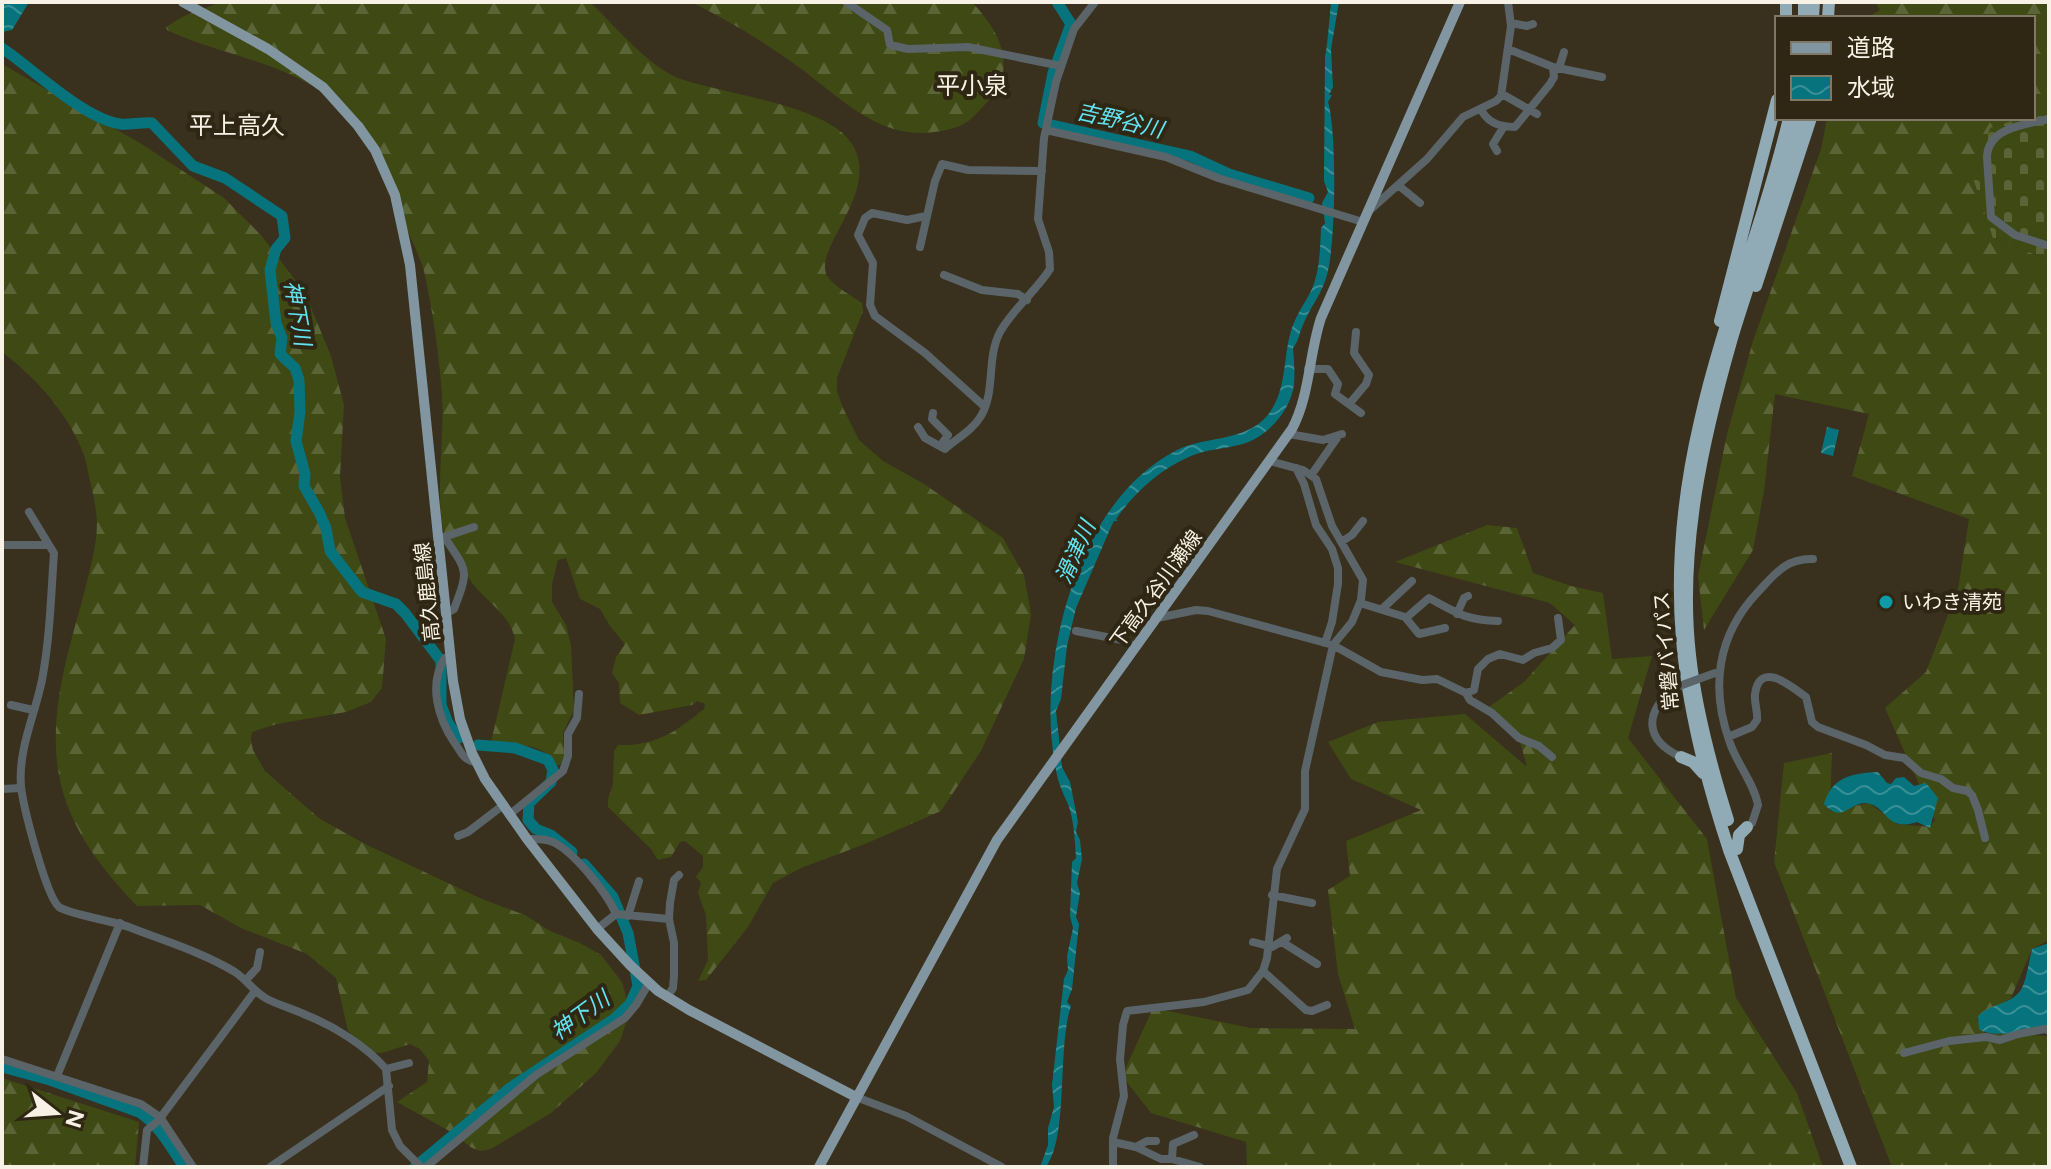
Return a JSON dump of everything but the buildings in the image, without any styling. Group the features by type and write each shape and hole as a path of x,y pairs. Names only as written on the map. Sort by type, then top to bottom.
{"highway":[{"path":"1706,395 1727,292 1775,108"},
{"name":"常磐バイパス","path":"1788,120 1706,395 1687,478 1679,569 1681,650 1696,742 1729,850 1851,1167"},
{"name":"常磐バイパス","path":"1798,120 1732,340 1698,481 1688,589 1692,668 1705,739 1737,849 1859,1167"},
{"path":"1732,340 1762,272 1810,120"},
{"path":"1681,757 1693,750 1696,742"},
{"path":"1681,757 1693,762 1705,776"},
{"path":"1726,815 1740,827 1747,827"},
{"path":"1737,849 1739,835 1747,827"}],"main road":[{"name":"高久鹿島線","path":"183,2 281,56 323,87 358,126 386,172 407,243 442,538 447,613 445,662 474,758 505,810 597,929 646,980 667,997 856,1097"},
{"name":"下高久谷川瀬線","path":"819,1167 979,871 1042,775 1289,434 1301,409 1321,318 1460,2"}],"street":[{"path":"846,2 887,30 886,38 890,45 896,47 914,49 958,45 1058,65"},
{"path":"918,427 925,438 945,449 963,437 980,418 989,398 991,352 1001,330 1050,269 1049,252 1038,219 1047,126 1058,65 1077,23 1095,2"},
{"path":"1047,126 1166,157 1275,191 1336,214 1365,217 1427,159 1463,117 1496,101 1502,94 1511,23 1508,2"},
{"path":"1511,23 1533,24"},
{"path":"1508,49 1556,68 1602,77"},
{"path":"1481,109 1487,118 1503,128 1518,128 1533,112 1554,77 1564,52"},
{"path":"1502,94 1533,112"},
{"path":"2049,119 2019,125 2000,134 1987,149 1991,217 2015,235 2049,246"},
{"path":"1497,151 1493,144 1503,128"},
{"path":"920,247 935,181 942,164 968,170 1042,171"},
{"path":"1398,185 1420,203"},
{"path":"926,216 907,220 872,213 865,218 858,235 874,270 870,305 875,316 925,353 985,407"},
{"path":"944,275 982,290 1018,294 1027,300"},
{"path":"1349,417 1369,375 1354,353 1356,332"},
{"path":"1308,369 1328,369 1338,384 1335,394 1355,408"},
{"path":"933,413 932,419 948,435 940,446"},
{"path":"1289,434 1323,440 1340,436 1312,474"},
{"path":"1327,451 1328,465"},
{"path":"1270,461 1312,474 1318,483 1327,515 1363,580 1364,588 1352,622 1329,644"},
{"path":"1113,1167 1113,1142 1124,1096 1120,1059 1127,1011 1204,1002 1248,990 1263,971 1272,895 1281,857 1305,809 1305,771 1338,584 1338,568 1332,549 1319,530 1296,468"},
{"path":"29,512 54,553 42,682 23,759 21,788 36,854 53,900 63,909 120,923 207,958 246,980 255,991 310,1016 361,1047 386,1069 392,1130 400,1146 421,1166 536,1075 625,1018 636,1005 646,980"},
{"path":"1341,542 1352,535 1363,521"},
{"path":"447,613 454,609 466,575 464,566 442,538 474,527"},
{"path":"2,545 49,545"},
{"path":"1747,827 1756,814 1756,798 1728,737 1717,670 1734,622 1750,600 1776,573 1794,560 1813,559"},
{"path":"1382,609 1395,594 1405,595 1412,581"},
{"path":"1457,614 1468,596"},
{"path":"1406,618 1429,598 1457,614 1481,622 1498,621"},
{"path":"1360,603 1406,618 1419,634 1445,628"},
{"path":"1157,618 1196,610 1208,611 1329,644 1381,672 1422,680 1437,679 1466,693 1470,700 1492,713 1519,738 1539,746 1552,757"},
{"path":"1466,693 1474,690 1478,669 1488,659 1504,654 1523,660 1556,646 1561,640 1558,618"},
{"path":"1076,631 1122,640 1136,647"},
{"path":"1433,632 1439,642"},
{"path":"445,662 439,713 462,755 469,761 474,758"},
{"path":"1681,757 1665,750 1655,737 1651,726 1654,714 1662,698 1674,688 1717,670"},
{"path":"1728,737 1752,727 1757,720 1755,690 1762,679 1777,677 1806,697 1812,722 1818,727 1885,755 1904,758 1921,773 1967,791 1978,810 1985,838"},
{"path":"458,836 505,810 563,771 568,734 577,718 579,694"},
{"path":"11,705 33,710"},
{"path":"2,789 21,788"},
{"path":"527,839 541,839 559,846 604,891 621,915 669,919"},
{"path":"667,997 673,988 674,976 674,943 669,919 674,880 679,875"},
{"path":"597,929 621,915 639,881"},
{"path":"1272,895 1312,903"},
{"path":"57,1076 120,923"},
{"path":"1253,942 1272,947 1284,940 1317,964"},
{"path":"246,980 257,968 260,952"},
{"path":"1263,971 1306,1010 1327,1005"},
{"path":"143,1167 149,1128 159,1119 255,991"},
{"path":"1904,1053 1949,1041 1986,1037 2000,1040 2045,1029 2049,1031"},
{"path":"2,1059 141,1104 159,1119 193,1167"},
{"path":"386,1069 409,1063"},
{"path":"270,1167 389,1086"},
{"path":"856,1097 906,1116 1002,1167"},
{"path":"1172,1159 1173,1144 1194,1135"},
{"path":"1136,1147 1147,1141 1156,1141"},
{"path":"1113,1142 1136,1147 1161,1159 1200,1167"}],"green space":[{"path":"221,2 590,2 643,55 666,72 697,84 817,117 849,140 858,159 859,178 825,265 831,281 862,303 863,311 837,378 837,391 859,440 883,461 924,484 1003,538 1024,575 1031,614 1024,659 981,751 941,811 801,868 773,883 748,927 706,980 698,981 708,960 706,915 698,893 701,883 696,877 703,867 703,856 685,841 680,842 671,857 658,860 651,849 608,807 613,784 614,751 618,745 644,743 665,736 704,709 705,704 697,701 692,705 639,715 620,703 619,683 612,673 616,657 625,644 600,609 580,599 566,558 558,560 552,584 552,602 566,625 571,645 574,710 563,733 564,756 560,765 556,765 543,751 535,748 491,742 515,639 506,619 465,573 445,535 440,505 441,380 433,317 421,261 372,151 347,115 331,100 314,87 280,70 167,30 166,27 184,16"},
{"path":"691,2 972,2 1000,43 1004,62 1002,78 997,89 968,121 941,131 912,133 892,128 855,110 751,35"},
{"path":"1875,2 2049,2 2049,112 1993,238 2049,260 2049,940 2032,949 2011,998 1977,1019 1985,1033 2049,1036 2049,1167 1892,1167 1774,862 1784,763 1832,753 1830,811 1869,803 1897,824 1930,827 1935,820 1885,708 1926,672 1958,589 1969,519 1852,476 1869,414 1775,394 1764,491 1753,550 1704,630 1698,576 1727,434 1753,341 1821,149 1827,120 2035,120 2035,16 1870,16 1880,10"},
{"path":"2,64 140,143 224,198 261,235 305,293 331,356 344,405 340,476 345,518 386,639 382,688 371,702 346,712 277,724 252,732 253,750 265,771 320,819 367,845 482,899 525,915 550,931 580,943 601,955 622,982 630,1011 620,1041 596,1073 551,1113 491,1149 481,1151 472,1148 451,1132 397,1102 427,1082 429,1061 420,1049 410,1044 373,1053 348,1031 336,978 307,954 241,928 200,905 137,906 106,871 71,815 58,772 56,722 64,671 95,545 96,515 85,459 67,422 38,384 2,352"},
{"path":"2049,110 2049,260 1993,238 1974,181 1990,128 2016,120 2035,120 2035,114"},
{"path":"1487,525 1517,528 1533,573 1603,593 1612,659 1652,656 1628,738 1707,839 1736,998 1797,1093 1823,1167 1247,1167 1246,1142 1151,1113 1122,1076 1153,1008 1251,1028 1355,1029 1338,974 1328,890 1350,876 1346,841 1421,810 1351,779 1328,742 1378,722 1465,714 1527,767 1519,738 1486,709 1524,682 1575,625 1550,603 1395,562"},
{"path":"2,1078 139,1122 135,1167 2,1167"}],"water":[{"path":"2,2 29,2 12,30 2,32"},
{"path":"1331,2 1339,2 1331,49 1333,87 1328,102 1334,161 1330,259 1325,282 1293,348 1294,384 1288,404 1276,422 1259,437 1191,456 1169,468 1140,491 1116,519 1118,521 1114,521 1076,608 1067,646 1061,699 1056,711 1062,767 1070,782 1078,822 1076,832 1080,840 1082,859 1077,883 1080,893 1076,917 1079,924 1072,989 1067,1002 1071,1006 1064,1044 1058,1135 1046,1167 1040,1167 1048,1145 1048,1128 1054,1107 1052,1085 1073,928 1070,916 1072,862 1076,858 1072,817 1057,775 1051,730 1052,675 1059,632 1078,570 1108,513 1128,488 1151,467 1177,450 1232,436 1253,427 1262,421 1276,401 1291,331 1316,278 1321,228 1325,223 1322,203 1328,192 1324,181 1325,56"},
{"path":"1827,427 1839,430 1833,456 1821,453"},
{"path":"1878,772 1891,784 1896,778 1904,777 1914,786 1926,783 1938,798 1930,828 1917,822 1898,824 1878,808 1865,803 1841,812 1830,810 1824,804 1832,788 1844,778"},
{"path":"2049,943 2049,1028 2002,1034 1979,1029 1978,1016 2013,997 2022,988 2032,949"}],"waterway":[{"name":"吉野谷川","path":"1057,2 1071,24 1053,73 1043,123 1190,156 1229,174 1309,198"},
{"name":"神下川","path":"2,48 90,113 120,124 152,123 193,166 225,178 282,216 285,238 276,249 270,270 276,323 282,338 280,354 295,368 299,380 300,412 296,441 305,474 304,486 326,528 330,551 362,592 396,604 441,661 441,705 448,723 459,738"},
{"name":"神下川","path":"478,745 515,748 548,760 553,770 551,782 529,803 528,820 536,829 551,835 572,852"},
{"name":"神下川","path":"415,1167 510,1088 614,1019 630,1004 638,986 628,933 613,897 584,864"},
{"path":"2,1067 50,1080 139,1112 159,1130 184,1167"}],"place":[{"name":"いわき清苑","path":"1886,602"}],"district":[{"name":"平小泉","path":"972,86"},
{"name":"平上高久","path":"237,126"}],"water label":[{"name":"滑津川","path":"1075,552"}]}
